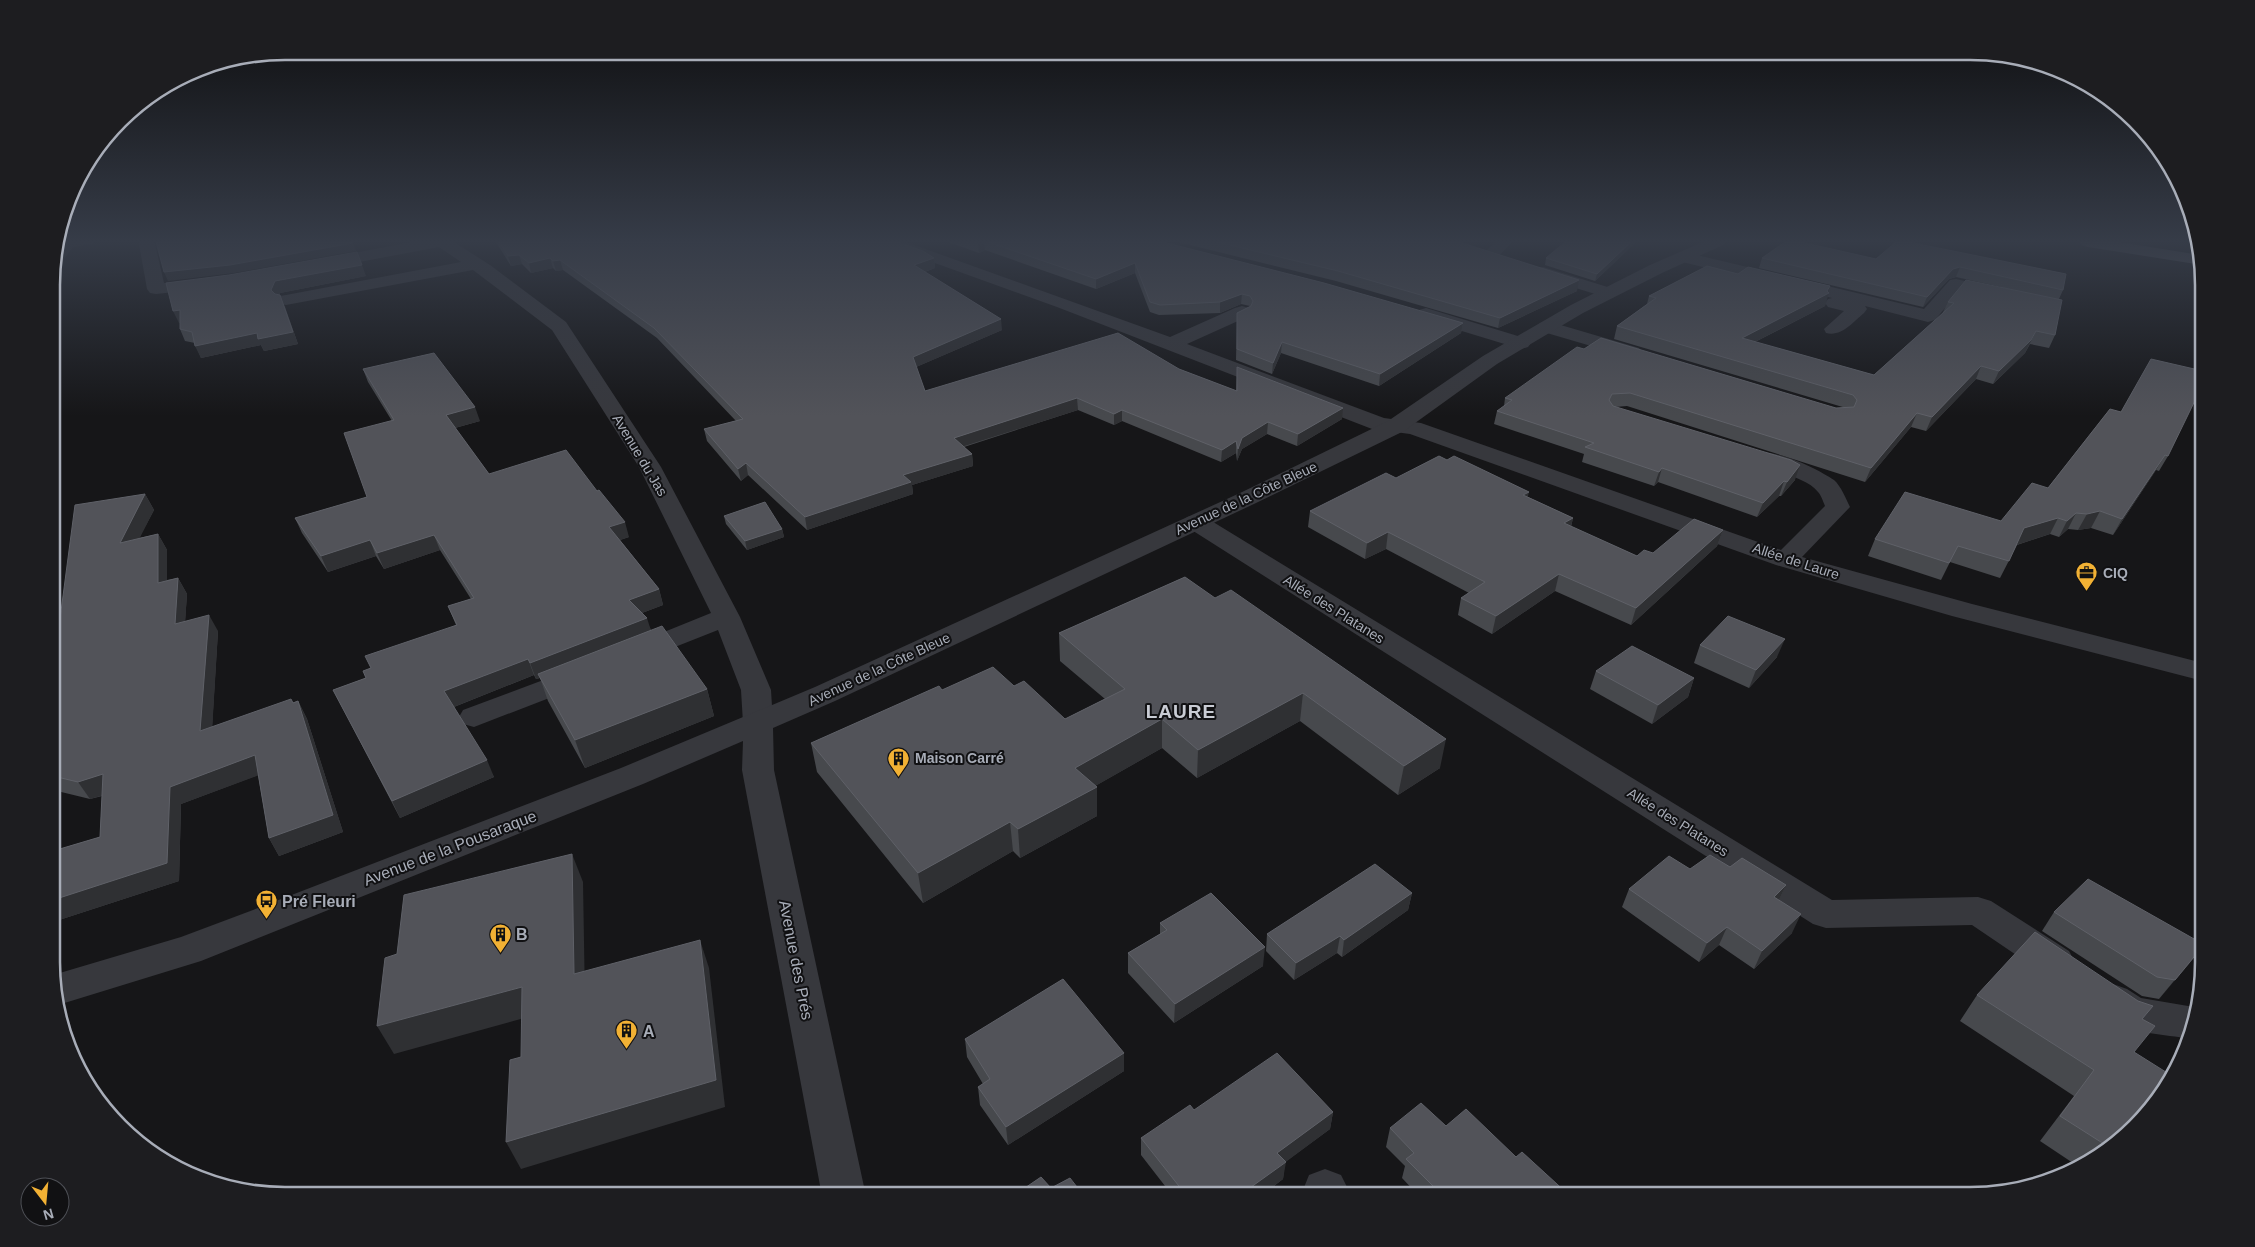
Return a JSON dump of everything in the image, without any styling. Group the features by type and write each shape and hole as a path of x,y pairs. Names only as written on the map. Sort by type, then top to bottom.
{"street":[{"name":"Avenue du Jas","path":"524,300 559,326 650,467 726,617 756,690 758,723"},
{"name":"Allée de Laure","path":"1055,300 1380,424 1423,431 1785,560 1962,610 2195,670"},
{"name":"Avenue de la Côte Bleue","path":"758,723 826,694 1196,522 1396,426 1490,360 1595,300"},
{"path":"1826,300 1858,309 1833,329"},
{"path":"1859,300 1928,316 1942,300"},
{"path":"1406,308 1521,343"},
{"path":"1171,344 1242,312"},
{"path":"1547,327 1651,358"},
{"path":"1739,450 1795,468 1827,486 1838,507 1785,560"},
{"name":"Allée des Platanes","path":"1196,522 1826,914 1978,911 2133,1013 2187,1021"},
{"path":"474,717 726,617"},
{"name":"Avenue de la Pousaraque","path":"62,989 197,947 537,814 758,723"},
{"name":"Avenue des Prés","path":"758,723 758,770 842,1187"}],"building":[{"path":"170,300 282,300 293,332 258,339 257,333 195,346 192,332 180,329 180,310 173,311"},
{"path":"616,300 971,300 1001,319 913,357 925,391 1118,333 1179,369 1237,391 1237,367 1343,408 1298,434 1268,422 1242,438 1238,449 1236,441 1222,450 1122,410 1114,414 1077,398 954,438 972,454 903,475 911,482 805,517 746,463 738,469 704,429 743,419 654,328"},
{"path":"1149,300 1225,300 1160,305"},
{"path":"1384,300 1463,323 1380,374 1282,342 1273,363 1237,349 1237,313 1251,306 1253,301"},
{"path":"1439,300 1537,300 1500,318"},
{"path":"1653,300 1815,300 1742,338 1874,375 1954,303 1948,302 1949,300 2062,300 2055,335 2036,331 2031,340 1999,371 1981,366 1932,417 1917,413 1871,468 1630,393 1612,394 1609,400 1613,406 1791,460 1800,465 1787,482 1784,481 1763,503 1662,468 1659,472 1585,447 1594,443 1497,411 1512,400 1505,398 1577,347 1584,349 1601,338 1836,408 1854,407 1857,400 1853,395 1617,326"},
{"path":"434,353 475,407 446,415 489,474 566,450 597,491 599,490 625,522 609,527 659,589 629,600 647,618 530,663 528,659 444,691 487,760 392,801 333,690 366,678 363,671 371,668 365,656 457,625 448,606 474,598 434,535 377,553 370,540 321,556 295,518 367,497 344,433 394,420 363,369"},
{"path":"2151,359 2195,369 2195,400 2168,456 2165,455 2122,519 2100,511 2087,514 2076,513 2067,521 2058,518 2024,528 2009,561 1958,546 1949,563 1875,539 1905,492 2001,521 2032,483 2048,488 2110,409 2121,412"},
{"path":"1439,456 1447,460 1454,456 1529,492 1523,495 1573,518 1564,523 1637,556 1644,550 1653,553 1694,519 1723,530 1636,608 1559,574 1496,616 1461,598 1485,582 1388,532 1367,543 1310,511 1386,473 1396,478"},
{"path":"145,494 120,543 158,534 158,583 178,578 175,624 209,615 200,731 291,699 293,703 298,701 333,815 269,838 255,755 170,787 167,863 60,898 60,849 100,837 103,774 78,782 60,778 60,619 75,505"},
{"path":"765,502 782,529 745,541 724,516"},
{"path":"1185,577 1215,598 1231,590 1446,739 1404,766 1303,693 1198,750 1162,719 1075,768 1097,787 1018,829 1010,822 918,873 811,743 939,686 942,690 993,667 1014,686 1024,681 1065,719 1125,689 1059,633"},
{"path":"1728,616 1785,639 1756,670 1700,645"},
{"path":"662,626 707,689 575,740 538,674"},
{"path":"1632,646 1694,678 1658,705 1596,671"},
{"path":"572,854 574,974 700,940 716,1080 506,1142 510,1060 521,1057 522,987 377,1026 385,958 397,954 404,895"},
{"path":"1710,855 1730,867 1742,858 1786,885 1774,897 1801,914 1762,951 1727,927 1707,943 1629,889 1669,856 1690,869"},
{"path":"1375,864 1412,893 1344,940 1340,936 1296,963 1267,934"},
{"path":"2088,879 2195,939 2195,956 2175,980 2157,977 2054,912"},
{"path":"1211,893 1265,947 1175,1004 1128,953 1167,930 1160,923"},
{"path":"2035,932 2138,1001 2153,1006 2142,1019 2155,1026 2134,1052 2166,1072 2139,1110 2103,1143 2060,1116 2094,1070 1977,995"},
{"path":"1063,979 1124,1053 1006,1127 978,1087 990,1079 965,1039"},
{"path":"1277,1053 1333,1112 1277,1153 1286,1162 1251,1187 1180,1187 1141,1138 1190,1105 1194,1110"},
{"path":"1421,1103 1446,1126 1466,1109 1516,1157 1522,1152 1560,1187 1434,1187 1406,1159 1414,1153 1390,1128"},
{"path":"1041,1177 1050,1187 1026,1187"},
{"path":"1070,1178 1077,1187 1053,1187"}],"place":[{"name":"CIQ","path":"2087,592"},
{"name":"Maison Carré","path":"899,777"},
{"name":"Pré Fleuri","path":"266,920"},
{"name":"B","path":"500,953"},
{"name":"A","path":"627,1050"}],"district":[{"name":"LAURE","path":"1181,711"}]}
